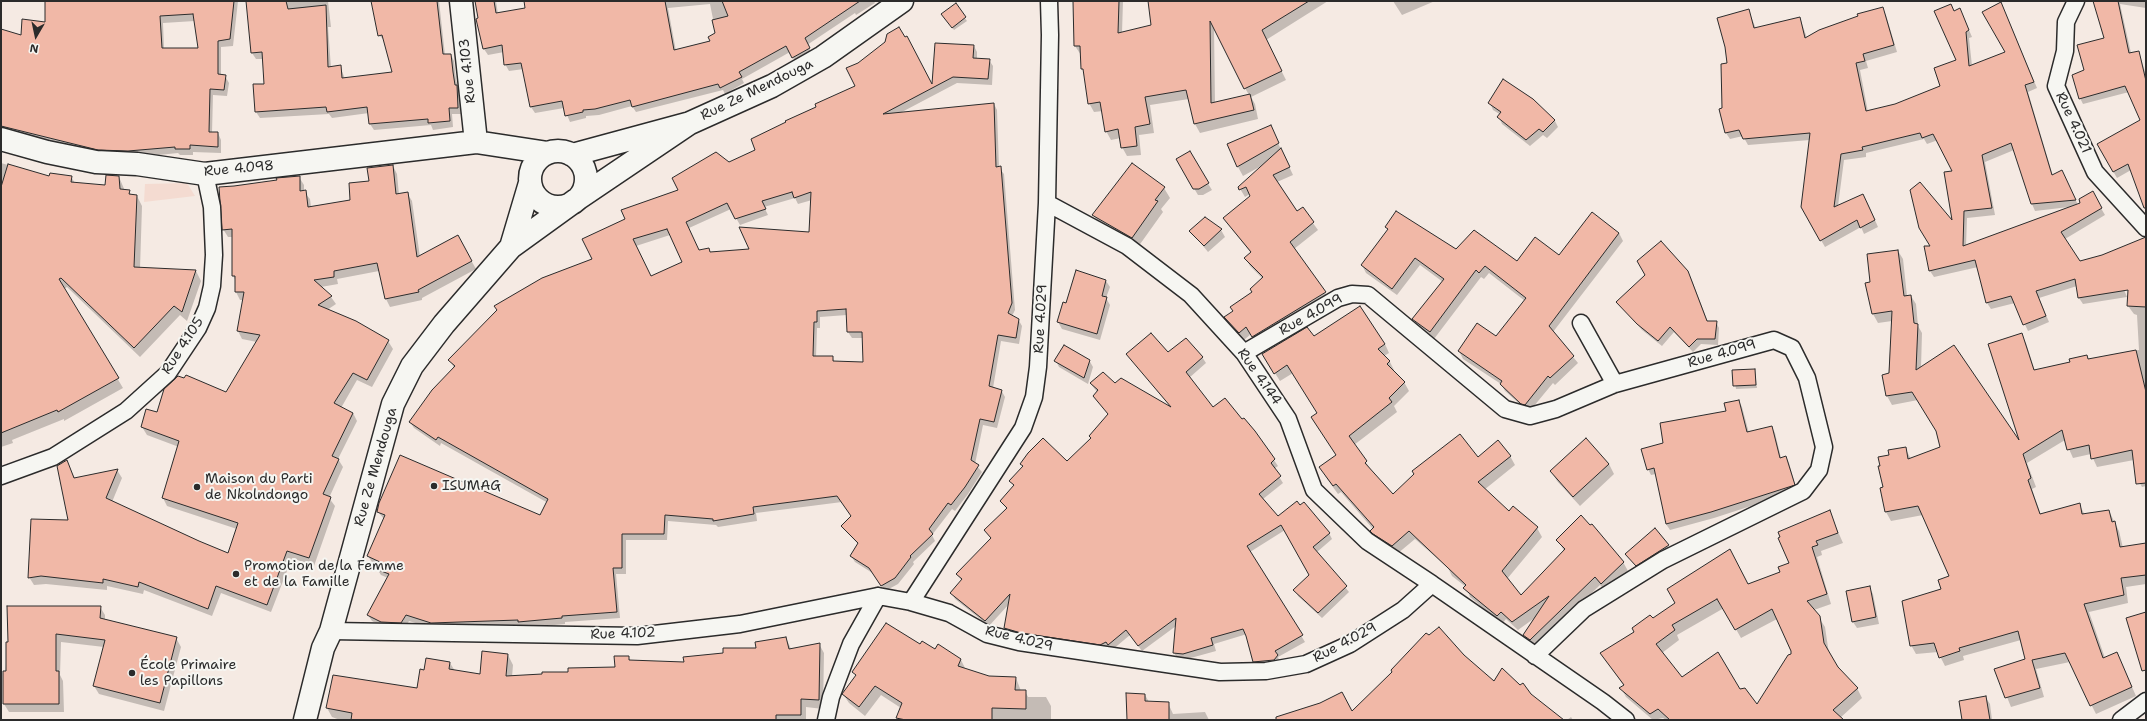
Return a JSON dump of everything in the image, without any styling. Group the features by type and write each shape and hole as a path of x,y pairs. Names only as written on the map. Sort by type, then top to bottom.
{"main road":[{"name":"Rue 4.103","path":"461,1 477,142"},
{"name":"Rue Ze Mendouga","path":"572,155 690,123 772,86 823,57 902,1"},
{"name":"Rue Ze Mendouga","path":"305,720 323,648 331,631 393,404 412,366 444,324 511,247 576,200 690,123"},
{"name":"Rue 4.098","path":"1,139 47,152 96,162 137,164 205,174 477,142 548,153"},
{"path":"477,142 531,177"},
{"path":"564,152 572,155 584,168 586,177 583,189 576,200 562,206 548,205 540,200 534,192 531,177 535,163 548,153 564,152"},
{"name":"Rue Ze Mendouga","path":"511,247 531,177"}],"street":[{"name":"Rue 4.029","path":"1049,1 1050,35 1047,203 1038,367 1034,398 1023,428 911,602 949,613 986,634 1019,642 1220,672 1266,671 1306,664 1350,644 1403,610 1432,584"},
{"name":"Rue 4.021","path":"2076,1 2066,22 2065,50 2056,86 2095,172 2146,228"},
{"name":"Rue 4.105","path":"1,476 53,457 126,411 168,372 198,328 207,308 212,286 214,255 212,207 205,174"},
{"name":"Rue 4.144","path":"1047,203 1127,246 1191,295 1244,353 1288,419 1314,490 1367,541 1432,584"},
{"name":"Rue 4.099","path":"1244,353 1338,298 1352,294 1368,295 1505,409 1530,416 1556,409 1615,384 1774,340 1792,348 1807,378 1824,447 1819,470 1803,491 1663,560 1584,609 1535,656"},
{"path":"1581,323 1615,384"},
{"path":"1432,584 1603,702 1626,720"},
{"name":"Rue 4.102","path":"331,631 637,636 740,624 878,596 911,602"},
{"path":"826,720 831,697 851,644 878,596"},
{"path":"2122,720 2146,701"}],"shaded area":[{"path":"187,183 195,196 144,202 145,184"}],"building":[{"path":"45,1 234,1 230,39 218,41 218,74 226,75 224,90 210,89 209,132 218,132 218,147 190,145 190,149 175,149 175,147 128,151 98,150 1,126 1,29 21,35 22,19 45,22","holes":["193,14 198,48 162,48 160,16"]},
{"path":"246,1 286,1 288,9 326,5 328,67 341,65 342,78 392,72 382,35 378,36 371,1 437,1 443,54 451,54 455,85 457,85 458,108 449,108 450,121 428,123 428,119 369,124 367,107 327,112 326,107 255,112 253,84 264,84 262,52 251,53"},
{"path":"475,1 494,1 496,13 525,8 524,1 665,1 674,50 710,41 708,37 715,33 712,20 728,16 722,1 860,1 805,38 810,48 792,58 786,46 739,72 742,77 720,88 718,84 632,107 630,100 595,109 583,110 583,112 565,116 562,101 530,107 521,63 504,65 502,45 483,49 476,19 478,18"},
{"path":"1073,1 1119,1 1118,33 1151,25 1148,1 1309,1 1262,30 1282,71 1244,89 1210,21 1211,103 1250,94 1254,110 1194,124 1186,90 1145,97 1150,124 1135,127 1137,146 1121,148 1118,129 1105,132 1100,102 1088,104 1083,69 1081,69 1080,46 1074,46"},
{"path":"2093,1 2118,1 2129,53 2139,51 2146,81 2146,208 2144,208 2128,164 2113,172 2097,144 2140,120 2125,86 2079,99 2072,75 2084,70 2077,45 2104,38"},
{"path":"2001,2 2034,82 2025,85 2052,175 2062,170 2076,200 2031,204 2011,143 1982,155 1992,208 1964,211 1963,246 2080,203 2079,199 2093,191 2102,208 2061,232 2080,261 2102,255 2146,237 2146,307 2127,306 2128,290 2078,298 2075,279 2036,291 2046,316 2023,325 2011,296 1986,303 1975,260 1929,271 1924,246 1930,246 1919,228 1910,190 1920,182 1952,220 1944,172 1952,171 1933,134 1922,138 1920,133 1862,147 1863,150 1841,154 1834,207 1863,194 1875,220 1860,228 1857,220 1820,241 1801,207 1810,133 1743,139 1739,130 1725,133 1719,109 1722,108 1721,64 1727,63 1725,47 1717,18 1749,9 1754,28 1800,17 1805,38 1819,30 1858,16 1857,14 1883,7 1894,45 1863,54 1865,61 1856,63 1866,111 1895,104 1940,86 1934,68 1956,60 1934,11 1951,4 1954,11 1960,8 1969,30 1966,32 1969,66 2005,52 1982,12"},
{"path":"956,3 966,17 952,28 941,14"},
{"path":"899,27 905,37 907,36 932,84 935,43 974,45 973,58 990,59 988,79 953,77 883,114 994,103 996,167 1001,166 1012,303 1008,313 1019,319 1016,338 998,335 989,386 1002,390 994,422 980,419 971,460 979,465 951,505 948,503 929,529 933,534 910,556 911,557 895,578 881,586 869,568 850,556 858,543 841,526 851,516 837,496 753,507 754,514 713,521 713,519 665,515 664,534 622,534 622,568 613,568 617,612 562,616 562,618 518,622 518,620 431,623 406,615 401,623 381,622 367,615 389,574 376,569 380,562 367,556 385,515 377,512 379,503 400,455 540,515 548,499 438,437 436,440 409,422 432,390 455,366 448,360 497,310 494,306 542,278 592,259 582,239 625,219 621,210 678,190 672,178 716,152 729,162 755,150 751,139 816,107 815,104 855,86 846,68 858,63 885,42 887,34","holes":["792,192 794,198 811,192 809,232 739,227 749,249 710,252 709,248 699,250 686,222 727,203 735,219 766,209 762,201","667,229 682,262 651,276 633,239","846,309 847,332 862,332 863,362 833,361 833,356 813,356 814,322 817,322 817,311"]},
{"path":"1503,79 1533,99 1555,120 1543,132 1539,129 1526,140 1497,117 1501,112 1488,103"},
{"path":"1271,125 1279,143 1237,167 1227,144"},
{"path":"1281,148 1290,167 1273,175 1297,211 1303,207 1314,222 1290,242 1326,292 1252,337 1246,327 1239,333 1224,317 1233,311 1230,307 1252,292 1250,289 1263,277 1244,258 1251,252 1223,218 1250,196 1246,187 1239,190 1238,187"},
{"path":"1190,151 1209,183 1199,189 1193,189 1176,159"},
{"path":"1132,163 1165,187 1155,200 1158,201 1132,238 1092,215"},
{"path":"8,164 49,176 50,173 72,176 71,182 105,185 106,175 119,176 120,189 130,190 129,194 137,195 134,267 196,270 182,312 174,306 134,348 61,278 59,279 119,378 58,412 57,410 1,433 1,187"},
{"path":"393,165 396,194 408,192 417,257 458,235 472,261 418,290 419,292 385,299 377,263 334,271 334,277 314,280 332,296 318,305 356,321 389,340 367,380 353,373 334,403 353,413 332,456 339,459 323,494 331,497 309,558 287,551 267,605 216,586 208,609 139,582 138,587 103,579 103,583 41,576 28,578 31,519 68,520 57,466 67,460 74,478 118,469 106,498 228,553 238,523 162,498 179,441 141,427 146,409 157,412 164,389 178,376 184,378 186,375 226,392 260,335 237,331 244,292 235,292 235,276 232,276 232,229 222,230 219,187 277,180 276,178 300,176 300,191 306,190 308,207 350,200 349,183 369,181 367,168"},
{"path":"1396,211 1456,249 1474,230 1517,261 1535,237 1559,255 1592,212 1619,233 1549,326 1574,356 1550,378 1548,376 1525,405 1521,404 1500,384 1502,381 1458,351 1477,323 1496,336 1526,298 1485,266 1479,273 1476,270 1430,332 1412,319 1444,279 1415,258 1392,289 1361,265 1388,229 1385,227"},
{"path":"1205,217 1222,229 1204,246 1189,231"},
{"path":"1661,241 1688,271 1707,321 1717,321 1715,339 1697,339 1689,347 1670,327 1658,341 1637,324 1616,302 1645,275 1637,261"},
{"path":"1898,250 1904,296 1911,295 1914,323 1918,324 1916,370 1954,345 2019,440 1988,344 2022,333 2034,370 2070,362 2069,359 2087,355 2088,359 2136,350 2146,392 2146,483 2136,484 2132,450 2091,459 2089,445 2067,450 2062,430 2023,454 2031,478 2028,480 2040,514 2080,503 2082,514 2109,510 2112,522 2115,521 2120,547 2146,543 2146,575 2121,578 2124,595 2084,604 2103,658 2117,652 2132,687 2090,706 2065,653 2032,660 2040,688 2005,698 1994,669 2025,659 2018,631 1959,648 1960,651 1939,658 1934,643 1910,646 1902,601 1941,589 1938,580 1949,576 1918,506 1885,512 1880,488 1883,487 1878,466 1880,466 1878,457 1889,455 1888,450 1906,447 1908,459 1940,447 1936,431 1912,392 1886,396 1882,375 1889,373 1892,311 1872,314 1865,283 1870,282 1867,254"},
{"path":"1076,270 1106,280 1102,296 1107,297 1097,334 1057,322 1063,302 1066,303"},
{"path":"1360,306 1385,344 1378,349 1390,361 1387,364 1405,382 1389,398 1392,402 1349,436 1367,461 1365,463 1393,494 1414,474 1412,471 1460,434 1478,457 1498,440 1511,456 1478,482 1509,511 1513,506 1538,527 1502,571 1521,595 1565,549 1556,540 1581,515 1590,525 1592,524 1624,562 1601,584 1595,577 1530,640 1523,635 1549,596 1512,622 1501,612 1497,616 1463,588 1466,585 1409,531 1392,546 1373,534 1370,531 1374,527 1336,484 1333,486 1319,467 1336,455 1311,417 1317,413 1287,365 1274,374 1262,354 1307,327 1314,336"},
{"path":"1151,333 1168,352 1186,338 1203,357 1186,372 1213,407 1225,398 1242,419 1244,418 1255,431 1275,459 1271,463 1281,476 1259,494 1278,516 1297,501 1300,505 1304,502 1330,533 1313,547 1347,586 1318,613 1293,590 1309,575 1281,525 1247,546 1303,635 1275,651 1278,655 1274,660 1253,662 1243,629 1211,638 1213,645 1183,654 1173,653 1176,618 1138,646 1126,630 1108,645 1106,642 1100,645 1021,633 1004,628 1010,594 985,621 950,593 962,579 956,574 991,538 984,530 1007,508 1000,501 1014,485 1009,481 1023,466 1020,464 1028,453 1043,438 1067,461 1091,438 1089,436 1108,414 1093,396 1098,390 1090,383 1103,372 1115,383 1121,378 1171,407 1126,354"},
{"path":"1064,345 1090,360 1084,378 1054,361"},
{"path":"1755,369 1756,385 1733,386 1732,370"},
{"path":"1739,400 1747,432 1772,426 1780,458 1786,456 1795,485 1711,512 1666,524 1654,468 1647,470 1641,449 1663,443 1660,423 1726,411 1724,403"},
{"path":"1586,438 1609,464 1573,497 1550,471"},
{"path":"1830,510 1838,533 1816,541 1818,545 1812,547 1827,594 1807,601 1820,616 1824,643 1838,667 1858,688 1833,710 1844,720 1670,720 1658,709 1650,714 1619,688 1624,685 1600,653 1634,632 1632,628 1650,615 1653,618 1675,603 1667,589 1730,549 1748,584 1780,572 1778,567 1789,563 1778,538 1780,537 1778,532","holes":["1717,599 1735,630 1772,609 1791,651 1791,654 1788,655 1757,704 1745,688 1740,689 1718,652 1682,677 1656,644 1675,630 1672,625"]},
{"path":"1655,528 1669,545 1636,566 1625,554"},
{"path":"1870,586 1876,617 1852,622 1846,591"},
{"path":"7,606 101,606 100,618 177,637 160,703 93,686 105,640 56,634 56,671 59,671 59,704 3,704 3,671 6,671 6,642 8,642"},
{"path":"2146,612 2146,670 2142,671 2126,618"},
{"path":"886,623 920,644 922,641 935,649 938,644 961,659 958,666 989,676 1016,677 1015,690 1026,690 1026,709 992,708 992,720 906,720 896,718 902,703 875,686 859,707 842,694 856,675 852,672"},
{"path":"1439,627 1464,655 1494,681 1502,668 1520,685 1523,683 1531,694 1564,720 1276,720 1276,717 1320,703 1342,692 1352,711 1392,672 1391,670 1426,633 1429,635"},
{"path":"786,637 789,649 820,643 819,700 801,699 801,715 776,715 776,720 351,720 352,713 326,708 333,675 417,688 420,669 424,670 426,658 450,662 449,669 480,674 482,651 508,654 506,676 542,674 542,672 568,672 568,668 615,667 614,656 629,656 629,660 684,662 683,657 723,653 723,648 756,648 755,642"},
{"path":"1126,693 1145,694 1145,701 1169,702 1169,720 1127,720"},
{"path":"1986,696 1990,720 1962,720 1959,701"}],"place":[{"name":"ISUMAG","path":"434,486"},
{"name":"Maison du Parti de Nkolndongo","path":"197,487"},
{"name":"Promotion de la Femme et de la Famille","path":"236,574"},
{"name":"École Primaire les Papillons","path":"132,673"}]}
